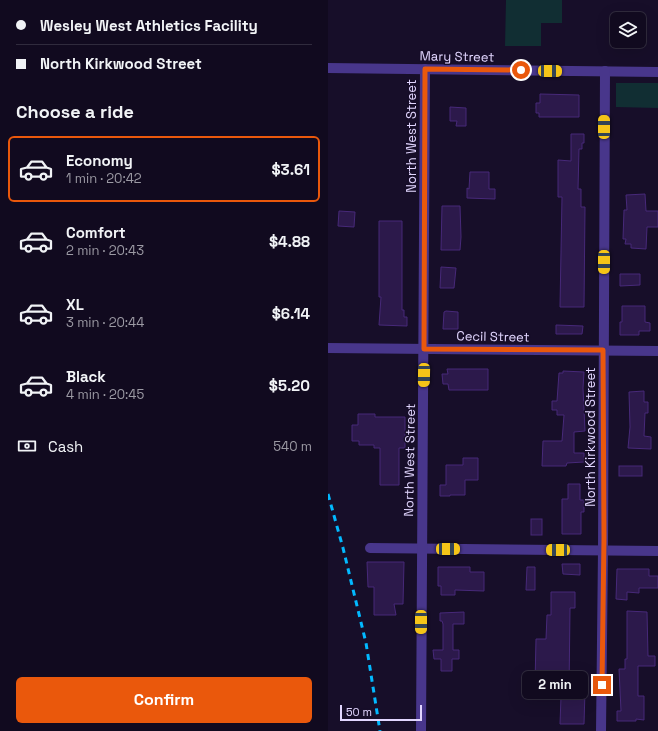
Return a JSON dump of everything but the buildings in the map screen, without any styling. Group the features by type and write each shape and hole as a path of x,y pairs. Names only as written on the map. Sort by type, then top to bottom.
{"street":[{"name":"Mary Street","path":"328,68 658,72"},
{"name":"North West Street","path":"421,731 425,69"},
{"name":"North Kirkwood Street","path":"601,731 605,71"},
{"name":"Cecil Street","path":"328,348 658,351"},
{"path":"370,548 658,551"}],"green space":[{"path":"506,0 562,0 562,23 541,23 541,46 505,46"},
{"path":"616,83 658,83 658,108 616,107"}],"railway":[{"path":"328,494 366,643 380,731"}],"route":[{"path":"521,70 425,69 424,349 603,350 604,538 602,685"}]}
